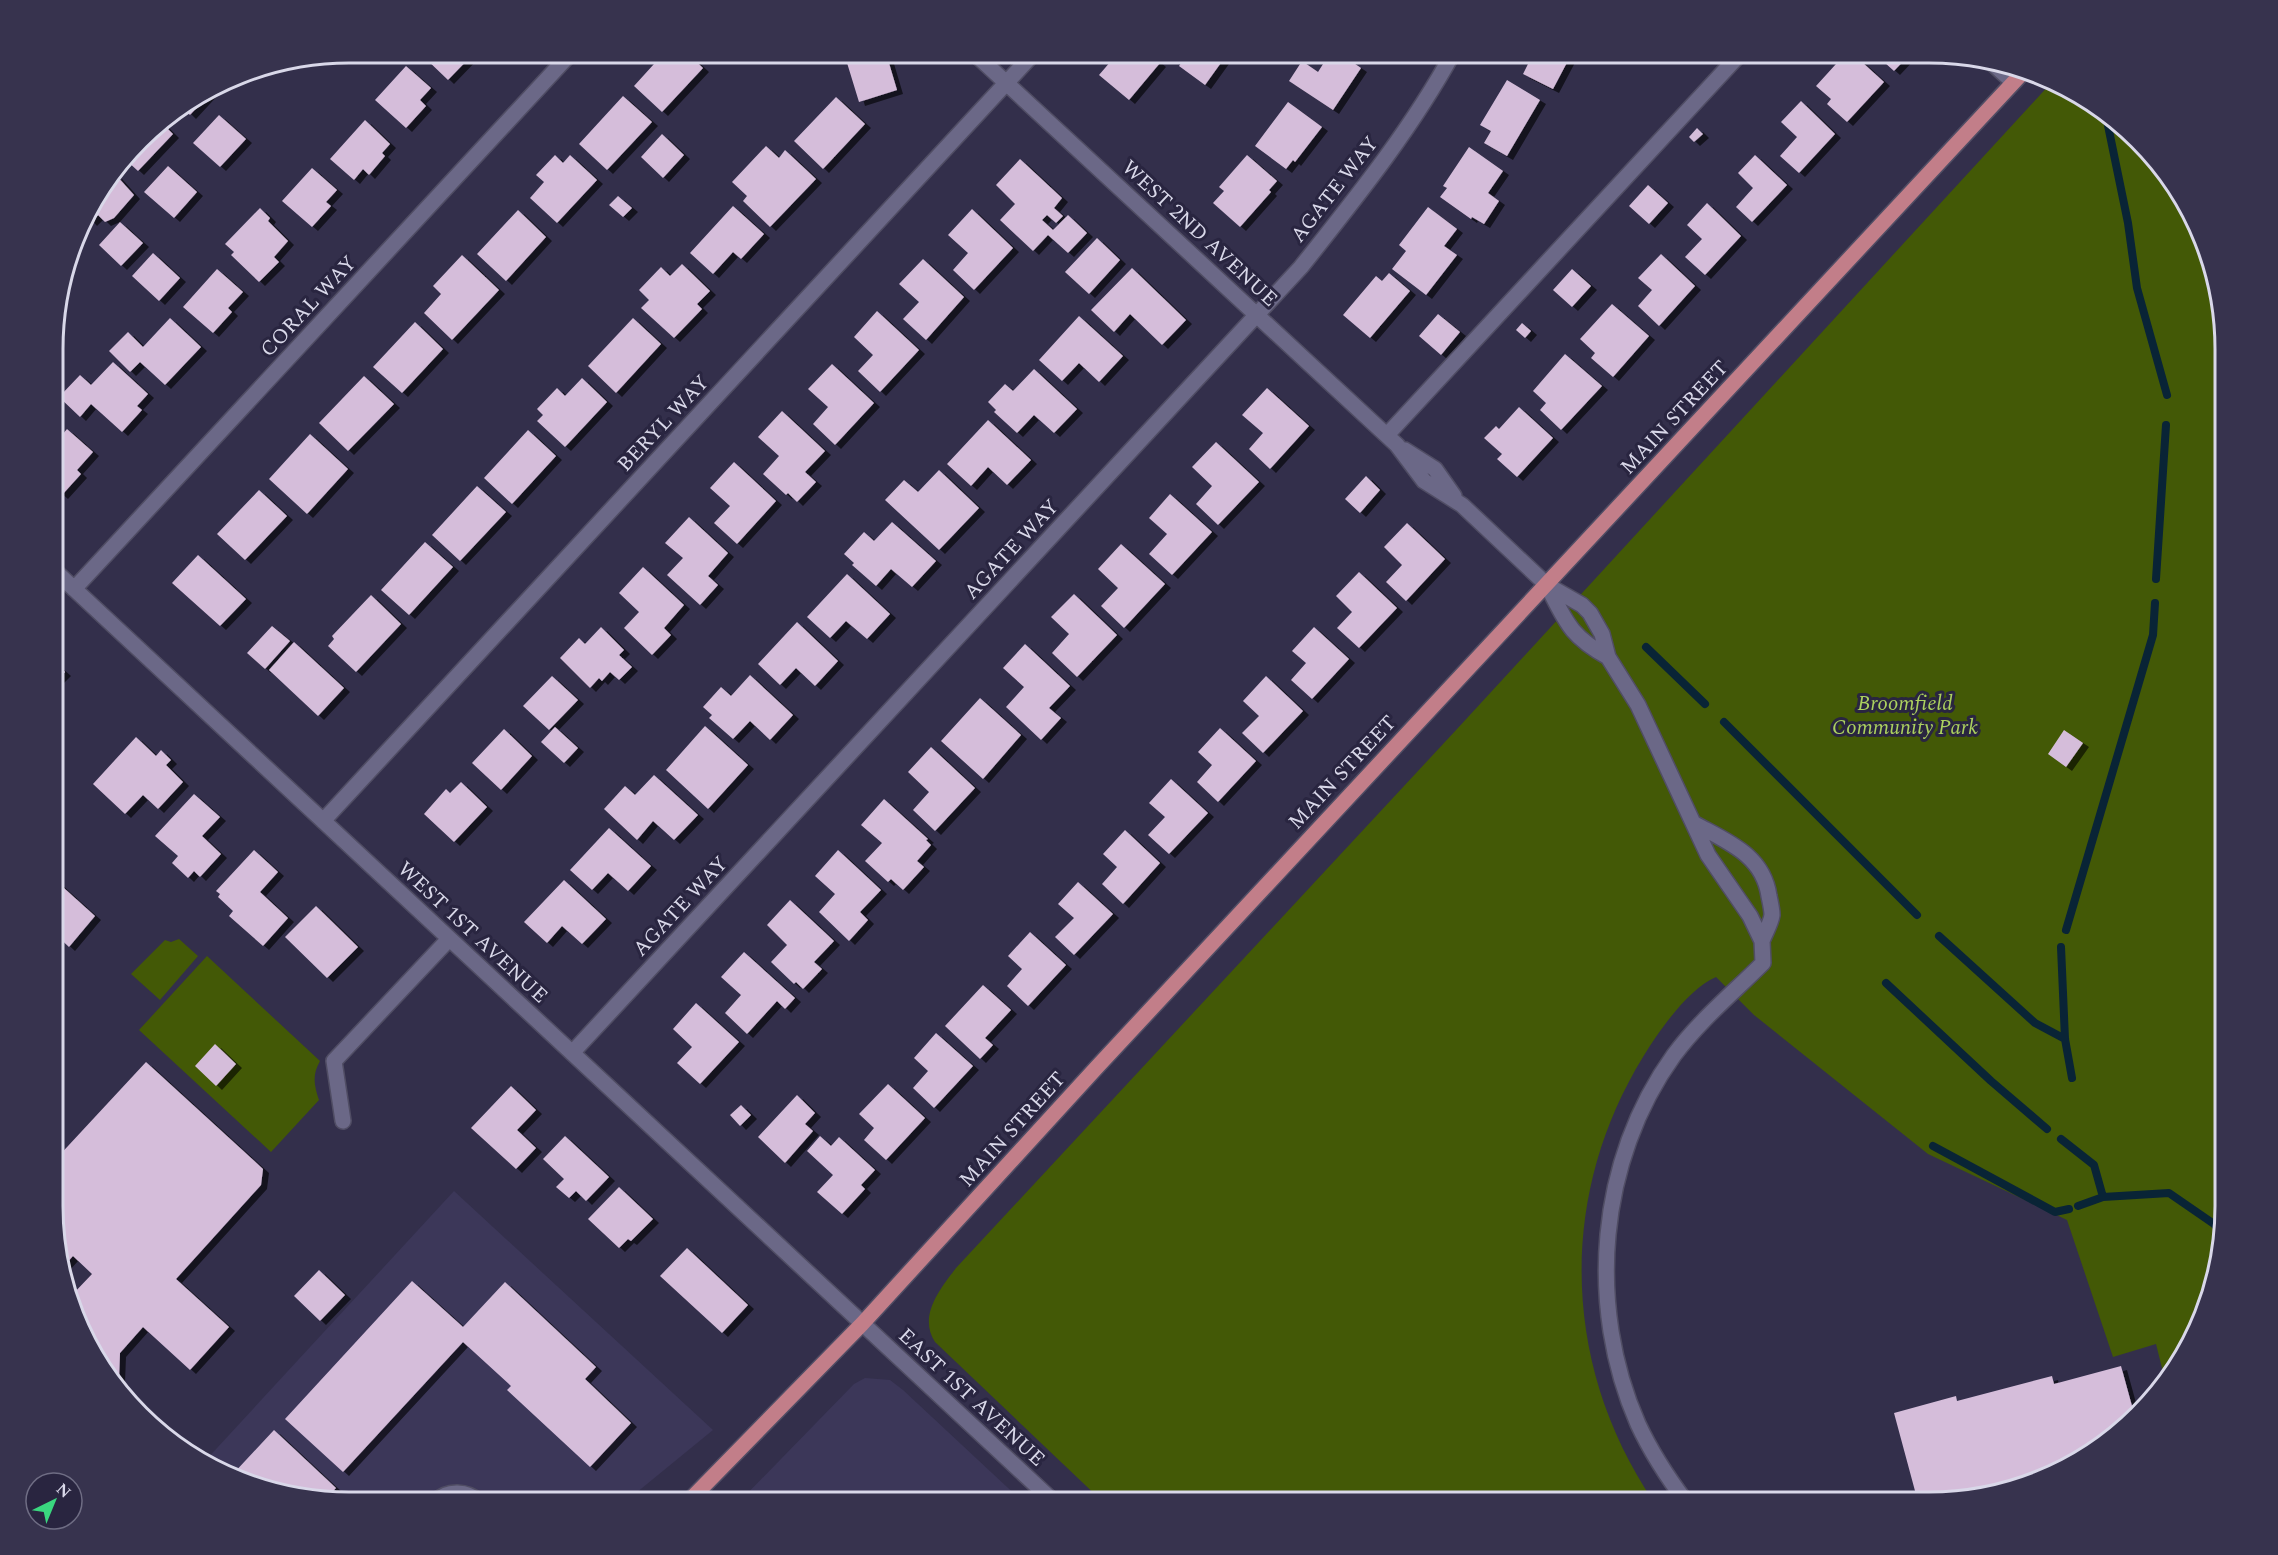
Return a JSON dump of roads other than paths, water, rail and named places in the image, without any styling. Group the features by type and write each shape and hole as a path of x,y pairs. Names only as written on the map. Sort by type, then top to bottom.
{"main road":[{"name":"MAIN STREET","path":"698,1492 862,1324 1426,712 1547,585 2018,77"}],"street":[{"name":"CORAL WAY","path":"74,589 563,63"},
{"name":"WEST 2ND AVENUE","path":"985,63 1392,440 1424,481 1462,506 1547,585"},
{"name":"BERYL WAY","path":"323,821 1025,63"},
{"name":"AGATE WAY","path":"572,1053 1300,267 1367,184 1401,136 1447,63"},
{"path":"1392,440 1732,63"},
{"path":"2003,73 2013,82"},
{"name":"WEST 1ST AVENUE","path":"63,579 862,1324"},
{"path":"1547,585 1569,628 1589,646 1608,657"},
{"path":"1547,585 1582,605 1590,613 1602,634 1608,657 1638,705 1708,855 1744,906 1762,941"},
{"path":"1679,1492 1647,1443 1623,1384 1607,1311 1607,1240 1616,1185 1635,1127 1649,1096 1673,1057 1696,1028 1763,963 1762,941 1772,915 1767,881 1756,863 1727,842 1695,824"},
{"path":"343,1121 334,1061 450,939"},
{"name":"EAST 1ST AVENUE","path":"862,1324 1043,1492"}],"waterway":[{"path":"2108,126 2128,223 2137,288 2167,395"},
{"path":"2156,579 2166,425"},
{"path":"2066,930 2153,635 2155,603"},
{"path":"1646,647 1705,704"},
{"path":"1724,722 1917,915"},
{"path":"1939,936 2035,1023 2065,1039"},
{"path":"2061,947 2065,1039 2072,1078"},
{"path":"1886,983 1991,1081 2047,1129"},
{"path":"2061,1139 2094,1165 2103,1197"},
{"path":"1933,1146 2055,1212 2069,1209"},
{"path":"2078,1206 2103,1197 2169,1193 2214,1224"}],"park label":[{"name":"Broomfield Community Park","path":"1905,715"}]}
